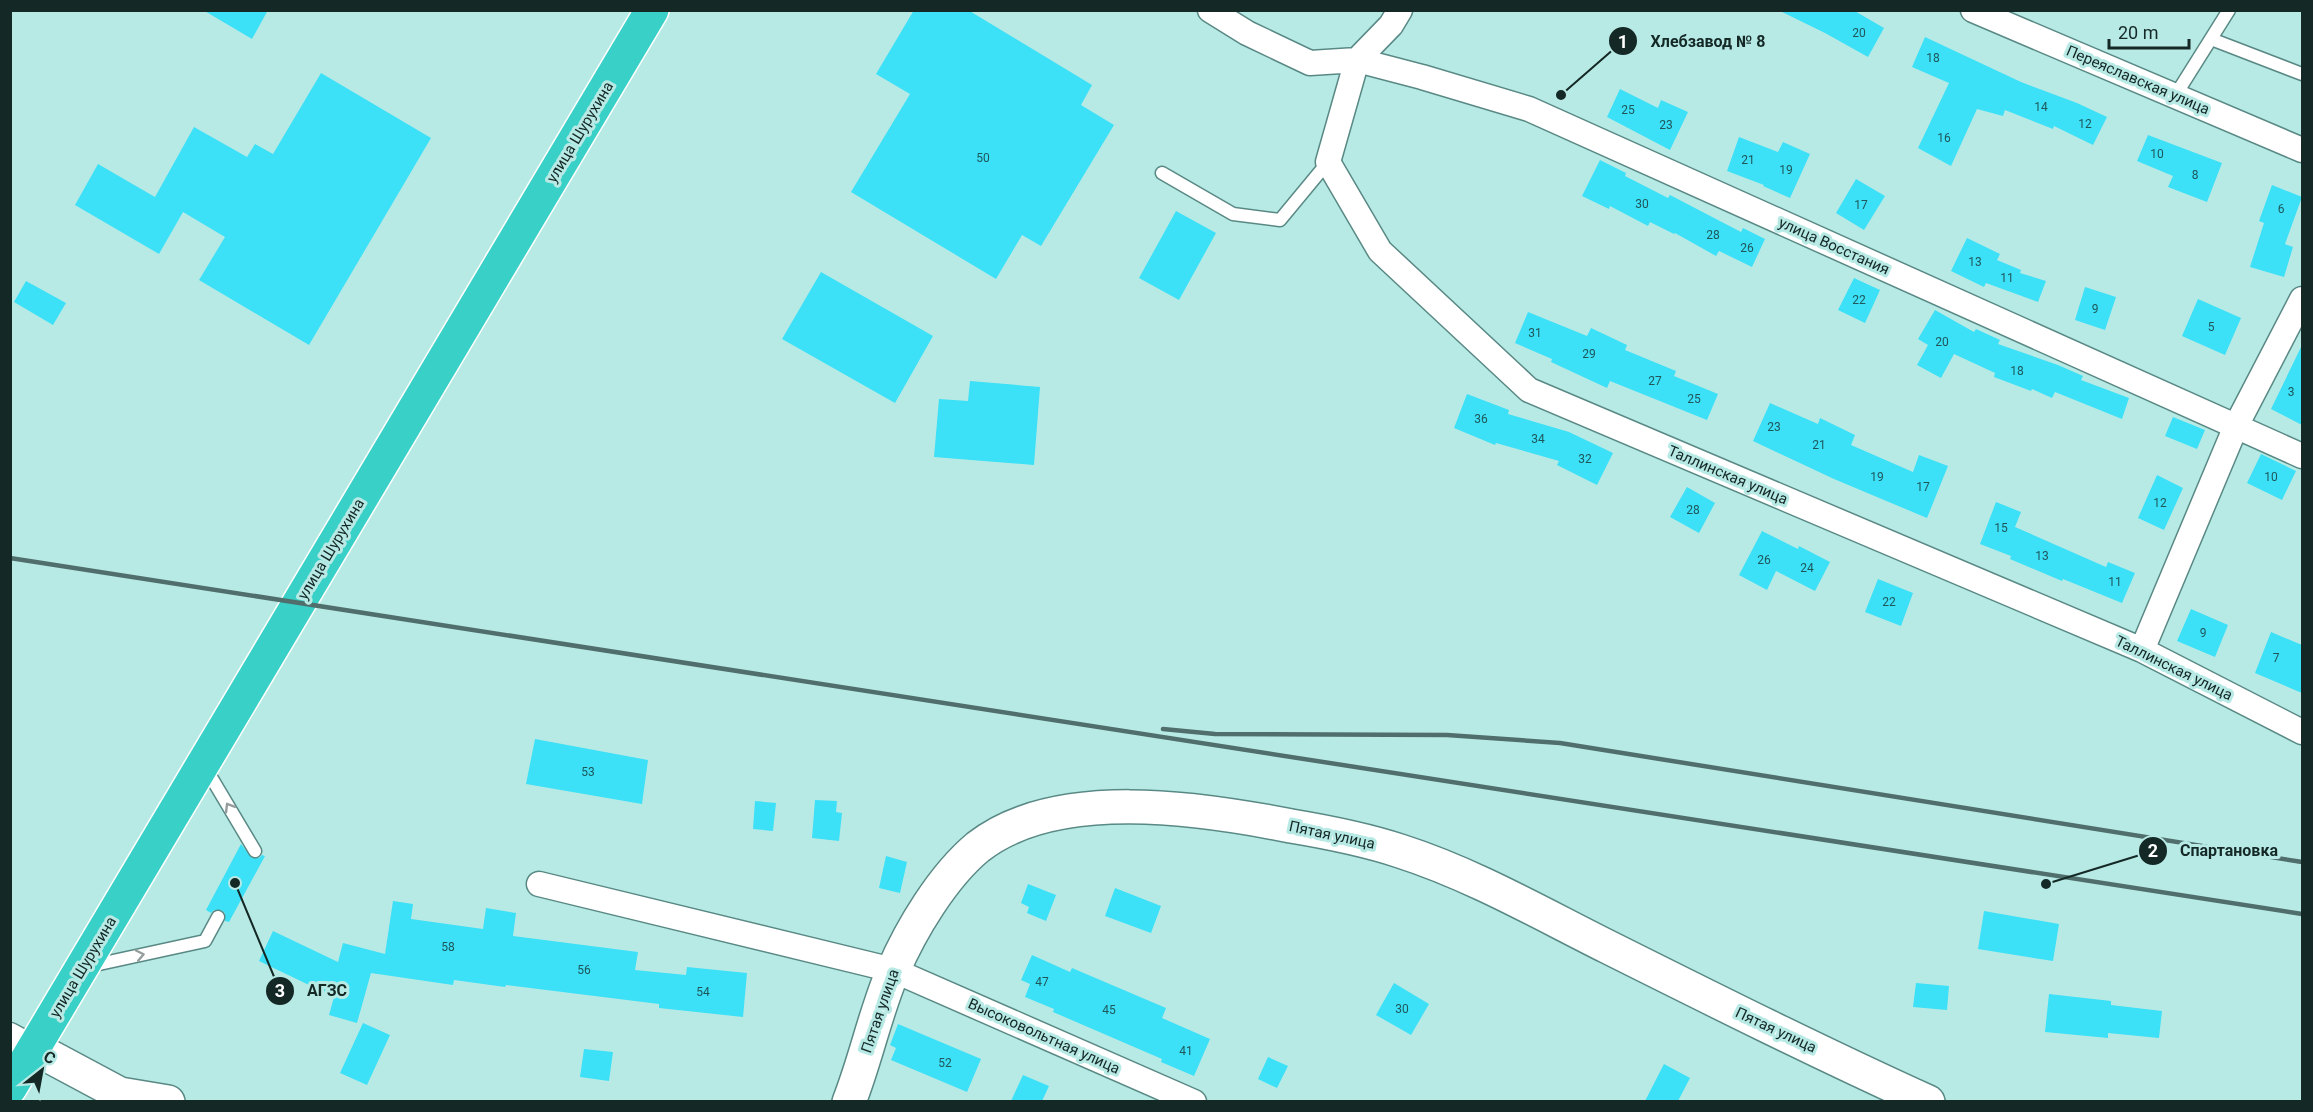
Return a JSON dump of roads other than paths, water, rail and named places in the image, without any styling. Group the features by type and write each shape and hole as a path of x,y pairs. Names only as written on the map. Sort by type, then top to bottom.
{"highway":[{"name":"улица Шурухина","path":"10,1088 22,1042 83,967 652,10"}],"street":[{"path":"1210,10 1247,33 1310,63 1357,60"},
{"path":"1328,162 1357,60 1391,25 1400,10"},
{"name":"Переяславская улица","path":"1973,10 2302,150"},
{"name":"улица Восстания","path":"1357,60 1529,109 2302,456"},
{"name":"Таллинская улица","path":"1328,162 1380,251 1530,390 2142,650 2302,732"},
{"path":"2142,650 2236,426 2302,299"},
{"name":"Пятая улица","path":"849,1101 893,970 923,914 952,873 978,847 1010,827 1045,816 1086,808 1135,807 1260,820 1337,834 1399,850 1452,871 1911,1098"},
{"name":"Высоковольтная улица","path":"539,884 893,970 1194,1101"},
{"path":"22,1042 118,1098 168,1101"}],"lane":[{"path":"2175,96 2229,10"},
{"path":"2211,39 2302,74"},
{"path":"1162,173 1233,214 1280,220 1328,162"},
{"path":"203,764 255,850"},
{"path":"83,967 205,941 218,917"}],"railway":[{"path":"10,558 2302,914"},
{"path":"1163,729 1215,734 1447,735 1560,743 2302,862"}],"place":[{"name":"Хлебзавод № 8","path":"1561,95"},
{"name":"АГЗС","path":"235,883"},
{"name":"Спартановка","path":"2046,884"}]}
